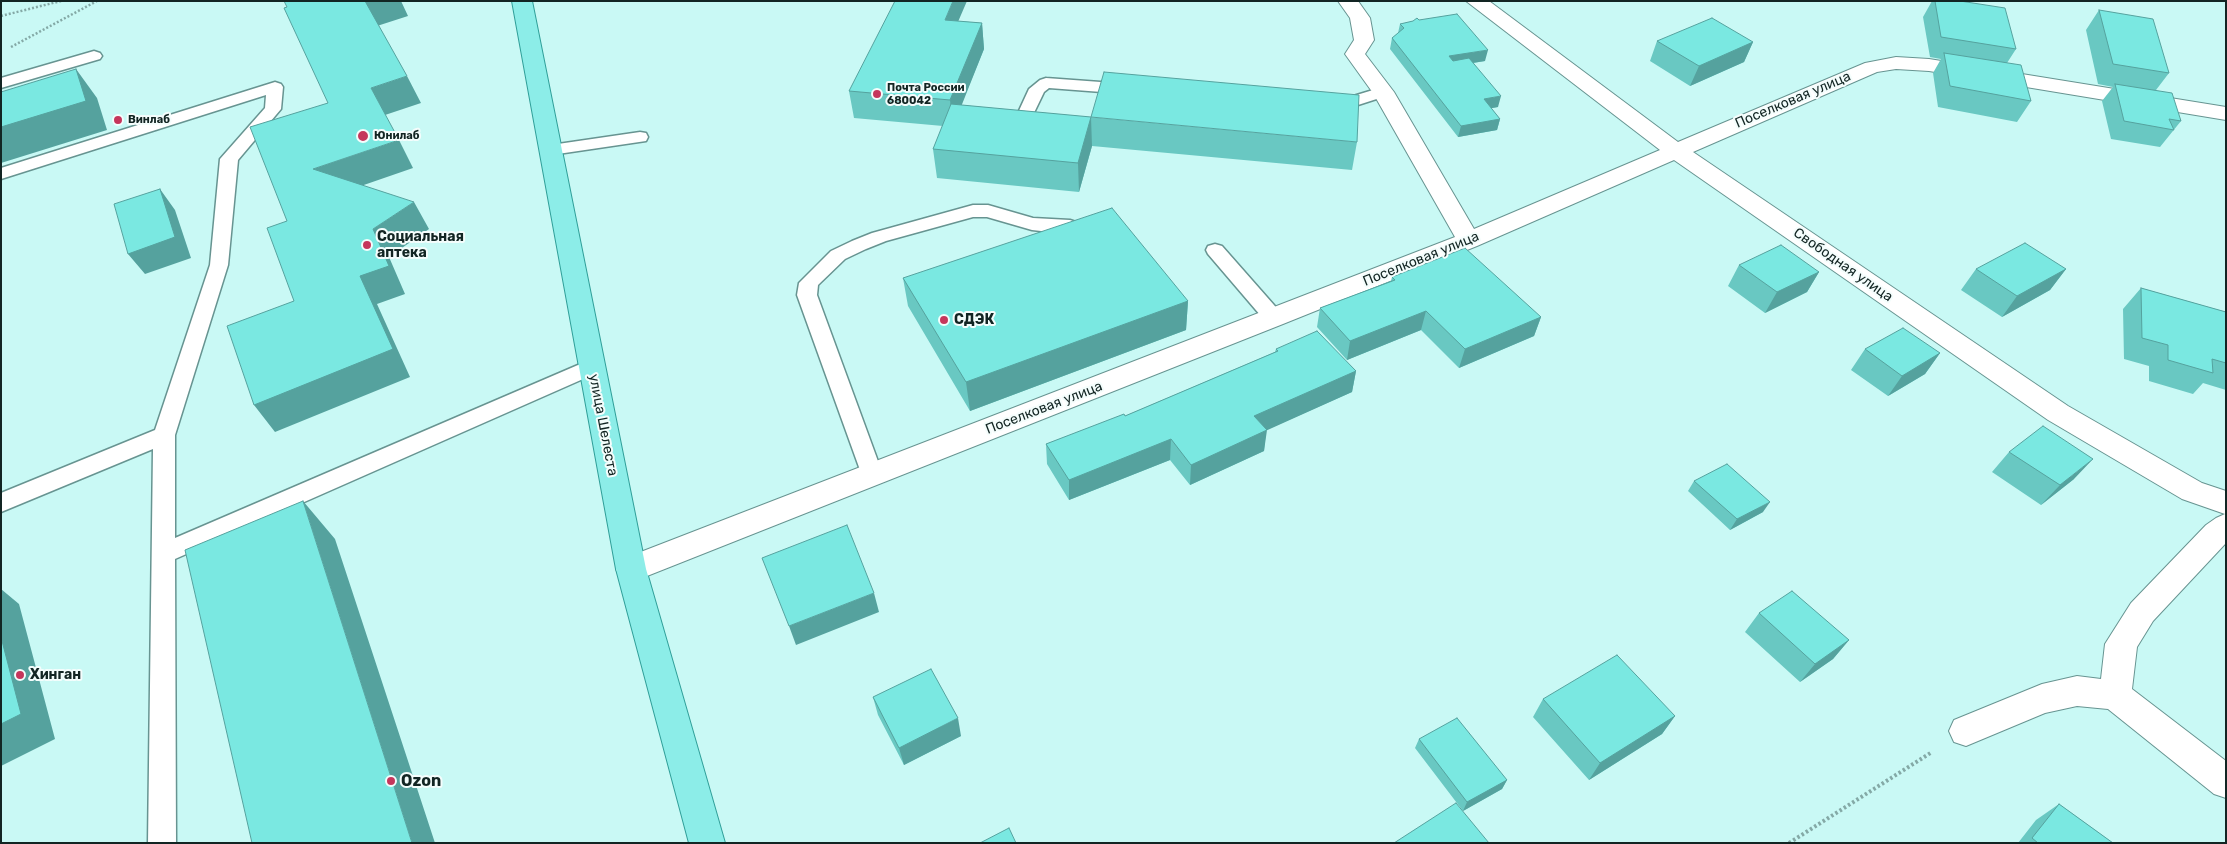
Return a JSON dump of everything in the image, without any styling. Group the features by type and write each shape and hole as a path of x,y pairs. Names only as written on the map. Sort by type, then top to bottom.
{"main road":[{"name":"улица Шелеста","path":"522,1 631,569 707,843"}],"street":[{"path":"1348,1 1360,18 1364,40 1355,54 1383,92 1469,240"},
{"name":"Свободная улица","path":"1476,1 1676,150 2058,414 2192,490 2226,503"},
{"name":"Поселковая улица","path":"631,569 1469,240 1872,67 1896,63 1956,70 2226,114"},
{"path":"2115,695 2121,644 2126,636 2142,612 2184,570 2216,534 2226,526"},
{"path":"1966,731 2042,699 2077,691 2115,695 2226,782"}],"lane":[{"path":"1,83 94,56"},
{"path":"1025,115 1037,89 1046,83 1141,90"},
{"path":"1,174 275,87 273,109 229,159 219,265 164,436 162,843"},
{"path":"1316,104 1352,102 1383,92"},
{"path":"551,150 640,136"},
{"path":"872,475 807,295 809,282 838,256 859,244 973,211 988,211 1032,224 1070,226"},
{"path":"1214,250 1274,318"},
{"path":"164,553 592,367"},
{"path":"1,503 164,436"}],"path":[{"path":"1,16 61,1"},
{"path":"10,48 97,1"},
{"path":"1789,843 1966,731"}],"building":[{"path":"284,1 365,1 407,76 371,88 399,140 313,169 414,202 373,229 389,266 360,276 393,349 254,405 227,326 294,301 267,228 287,221 250,127 328,103 284,8 287,7"},
{"path":"895,1 953,1 945,20 982,23 950,100 849,91"},
{"path":"1935,1 1960,1 2005,8 2016,49 1941,37"},
{"path":"2099,10 2153,19 2169,73 2113,64"},
{"path":"1457,14 1488,50 1449,56 1453,61 1469,58 1501,96 1484,99 1500,119 1461,126 1392,38 1404,28 1400,24 1417,18 1419,20"},
{"path":"1712,18 1753,42 1699,66 1657,41"},
{"path":"1944,53 2021,65 2031,101 1950,86"},
{"path":"76,69 86,101 1,127 1,92"},
{"path":"1104,72 1359,95 1357,142 1091,117"},
{"path":"2115,84 2172,93 2181,121 2169,119 2174,130 2124,121"},
{"path":"951,104 1091,117 1078,163 933,149"},
{"path":"160,189 175,237 128,254 114,204"},
{"path":"1112,208 1188,301 966,382 903,278"},
{"path":"2025,243 2066,269 2017,296 1976,269"},
{"path":"1781,245 1819,272 1777,292 1739,265"},
{"path":"1465,248 1541,317 1465,349 1426,311 1350,341 1320,308 1395,280 1392,277"},
{"path":"2141,288 2226,312 2226,363 2212,359 2213,373 2168,360 2168,345 2142,338"},
{"path":"1903,328 1940,353 1902,376 1865,349"},
{"path":"1317,331 1356,371 1254,416 1267,430 1191,465 1171,439 1069,480 1046,444 1124,414 1125,416 1278,351 1276,349"},
{"path":"2043,426 2093,459 2060,485 2009,452"},
{"path":"1727,464 1770,502 1737,519 1694,481"},
{"path":"303,501 412,843 252,843 185,550"},
{"path":"847,525 874,593 789,626 762,558"},
{"path":"1792,591 1849,640 1815,664 1759,613"},
{"path":"1,637 21,714 1,724"},
{"path":"1617,655 1675,716 1600,763 1543,699"},
{"path":"931,669 958,718 899,748 873,697"},
{"path":"1457,718 1507,780 1467,802 1419,739"},
{"path":"1456,803 1489,843 1394,843"},
{"path":"2059,804 2113,843 2038,843 2032,838"},
{"path":"1009,828 1016,843 980,843"}],"place":[{"name":"Почта России 680042","path":"877,94"},
{"name":"Винлаб","path":"118,120"},
{"name":"Юнилаб","path":"363,136"},
{"name":"Социальная аптека","path":"367,245"},
{"name":"СДЭК","path":"944,320"},
{"name":"Хинган","path":"20,675"},
{"name":"Ozon","path":"391,781"}]}
